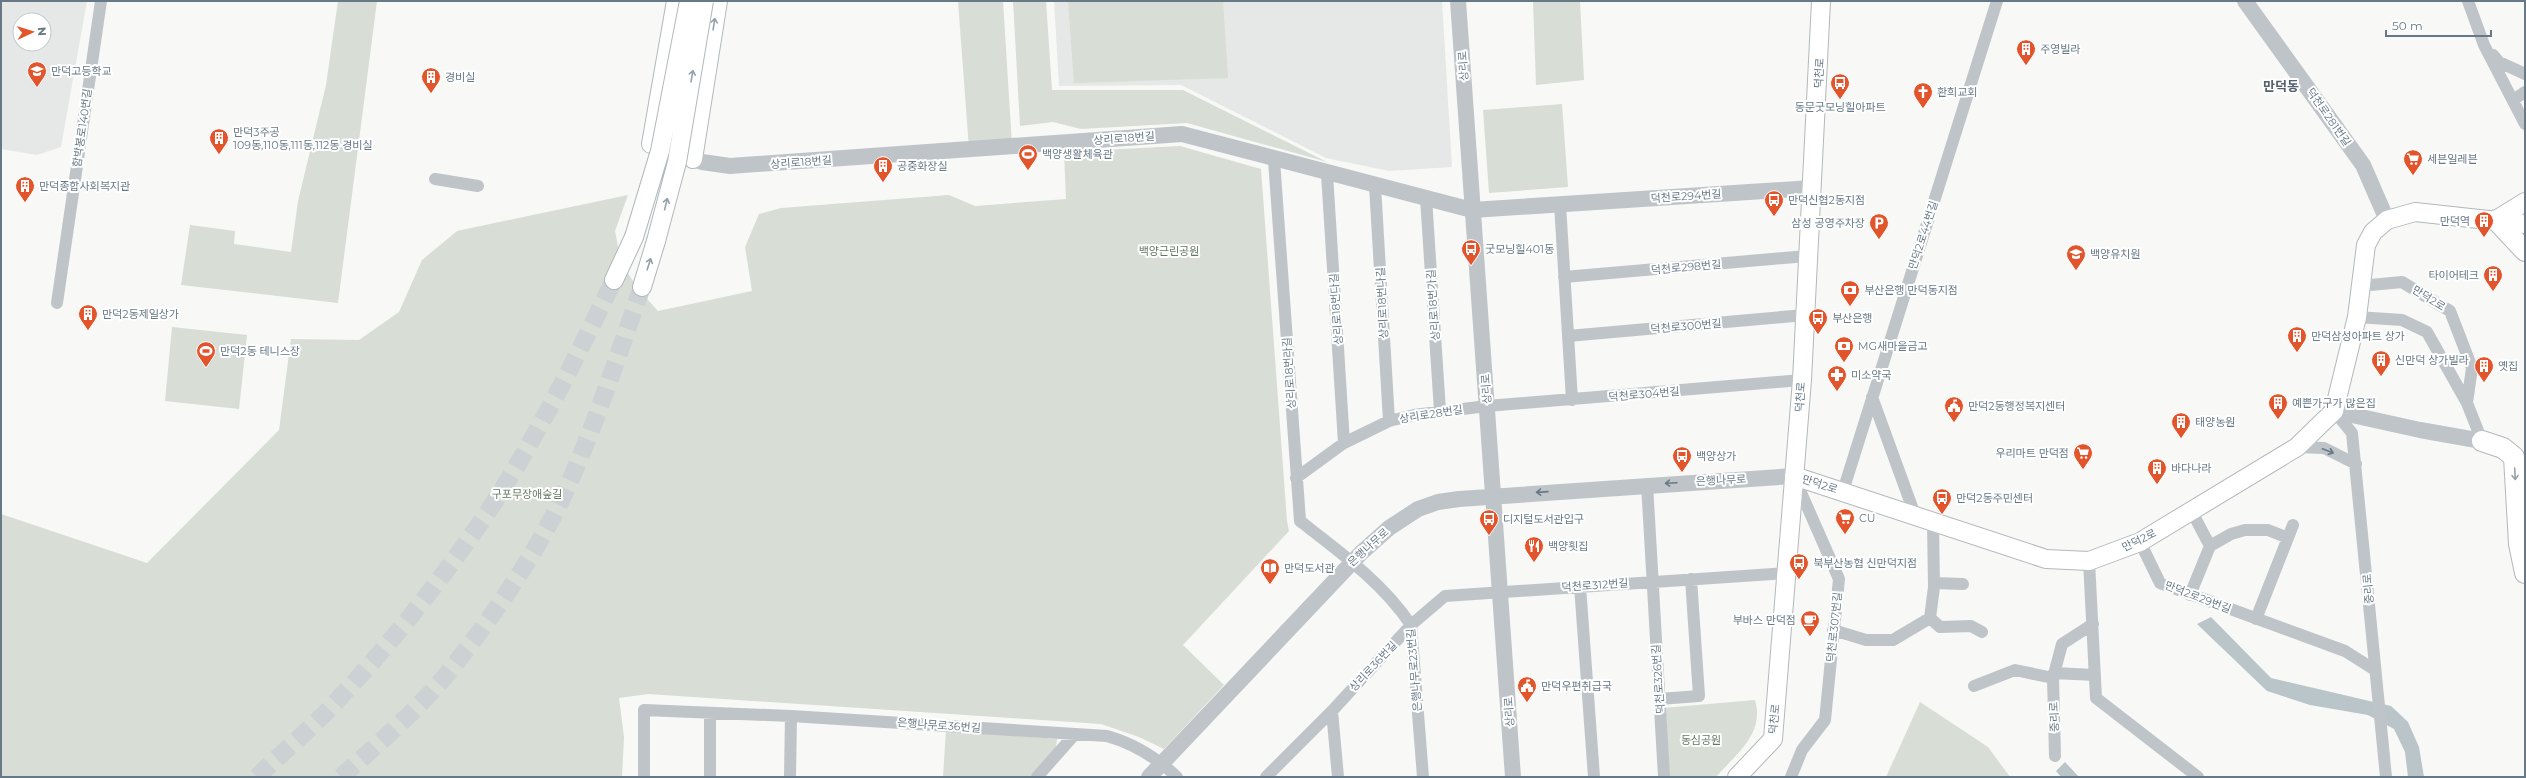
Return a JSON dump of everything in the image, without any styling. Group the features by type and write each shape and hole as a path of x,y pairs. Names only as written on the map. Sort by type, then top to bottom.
{"main road":[{"path":"651,144 676,1"},
{"path":"614,280 634,237 660,151 690,1"},
{"path":"642,287 656,242 677,162 704,1"},
{"path":"693,159 718,1"},
{"name":"덕천로","path":"1736,777 1773,739 1802,380 1807,256 1819,67 1821,1"},
{"path":"1819,67 1832,1"},
{"path":"2496,220 2525,202"},
{"path":"2334,411 2356,317 2366,244 2373,232 2387,220 2415,212 2525,224"},
{"path":"2496,220 2524,253"},
{"name":"만덕2로","path":"1794,476 2046,559 2089,561 2140,542 2192,512 2297,447 2334,411"},
{"path":"2482,441 2503,448 2514,457 2519,544 2525,573"}],"street":[{"name":"함박봉로140번길","path":"57,303 101,1"},
{"name":"상리로","path":"1458,1 1514,777"},
{"name":"만덕2로44번길","path":"1843,491 1997,1"},
{"name":"덕천로281번길","path":"2245,1 2363,165 2387,220"},
{"path":"2468,1 2484,45 2525,124"},
{"path":"2484,45 2499,62 2525,74"},
{"path":"2513,100 2525,92"},
{"name":"상리로18번길","path":"651,144 693,159 730,166 776,164 1182,134 1327,174 1472,210"},
{"name":"상리로18번라길","path":"1274,160 1300,521 1352,562"},
{"name":"상리로18번다길","path":"1327,174 1344,443"},
{"path":"435,179 478,186"},
{"name":"상리로18번나길","path":"1375,186 1389,421"},
{"name":"덕천로294번길","path":"1472,210 1812,188"},
{"name":"상리로18번가길","path":"1426,198 1440,411"},
{"path":"1560,204 1572,400"},
{"name":"덕천로298번길","path":"1564,277 1807,256"},
{"name":"만덕2로","path":"2360,286 2402,282 2450,311 2472,368 2467,403"},
{"name":"덕천로300번길","path":"1568,336 1805,315"},
{"path":"2356,317 2402,320 2427,332 2467,403 2482,441"},
{"name":"덕천로304번길","path":"1487,406 1802,380"},
{"path":"1872,397 1915,515"},
{"name":"상리로28번길","path":"1296,478 1344,443 1389,421 1440,411 1487,406"},
{"path":"2334,411 2482,441"},
{"name":"중리로","path":"2334,411 2352,433 2380,730 2386,777"},
{"path":"2297,447 2324,448 2356,464"},
{"name":"은행나무로","path":"1149,777 1352,562 1389,528 1418,509 1438,502 1494,496 1647,484 1794,476"},
{"name":"덕천로307번길","path":"1791,777 1802,750 1825,720 1839,579 1794,476"},
{"path":"1647,484 1652,582"},
{"path":"2192,512 2210,546"},
{"path":"1930,618 1934,583 1933,521"},
{"path":"2256,619 2293,525"},
{"path":"2190,595 2210,546 2231,534 2245,530 2268,530 2288,538"},
{"name":"만덕2로29번길","path":"2140,542 2160,583 2345,651 2375,670"},
{"path":"2089,561 2096,698 2198,777"},
{"name":"은행나무로23번길","path":"1352,562 1398,606 1411,625 1423,777"},
{"name":"덕천로312번길","path":"1500,592 1786,573"},
{"path":"1659,699 1698,696 1691,579"},
{"name":"덕천로326번길","path":"1652,582 1664,777"},
{"path":"1934,583 1963,584"},
{"path":"1580,586 1594,777"},
{"name":"상리로36번길","path":"1266,777 1332,711 1411,625 1446,596 1500,592"},
{"path":"1834,630 1866,640 1893,640 1930,618"},
{"path":"1930,618 1940,626 1971,626 1982,632"},
{"name":"중리로","path":"2055,756 2053,675 2062,644 2093,624"},
{"path":"1974,686 2015,670 2053,675 2095,675"},
{"name":"은행나무로36번길","path":"644,777 644,710 791,716 1107,736 1126,741 1162,762 1177,777"},
{"path":"1332,711 1338,777"},
{"path":"710,713 710,777"},
{"path":"790,777 791,716"},
{"path":"1036,777 1075,734"}],"shaded area":[{"name":"만덕고등학교","path":"1,1 87,1 61,147 37,155 1,149"},
{"path":"1054,1 1442,1 1452,167 1389,171 1326,158 1181,85 1059,86"},
{"path":"2211,617 2271,678 2391,706 2408,722 2419,747 2424,777 2408,777 2405,752 2394,729 2368,715 2310,705 2267,691 2197,624"},
{"path":"2065,762 2079,777 2061,777 2056,771"}],"green space":[{"path":"338,1 377,1 338,303 181,285 190,225 235,231 234,244 291,252 298,201 326,85"},
{"path":"958,1 1003,1 1012,145 969,149"},
{"path":"1013,1 1046,1 1052,90 1183,90 1327,162 1187,123 1081,129 1053,122 1020,126"},
{"path":"1068,1 1223,1 1228,78 1074,83"},
{"path":"1533,1 1580,1 1584,80 1536,85"},
{"path":"1562,104 1568,187 1489,193 1483,110"},
{"name":"구포무장애숲길","path":"1180,146 1261,169 1287,521 1289,531 1183,645 1224,685 1164,749 1139,737 1101,724 648,694 619,698 624,737 622,777 1,777 1,514 147,563 279,430 291,339 359,340 399,312 422,260 457,231 628,195 615,231 621,262 638,289 658,311 752,291 745,247 759,214 781,208 949,195 975,206 1066,199 1064,152"},
{"name":"만덕2동 테니스장","path":"172,327 247,335 239,409 165,401"},
{"name":"동심공원","path":"1755,700 1757,712 1756,723 1747,743 1716,777 1668,777 1662,708"},
{"path":"1920,702 1988,747 2010,777 1886,777"},
{"path":"946,730 1057,739 1056,748 1030,777 943,777"}],"tunnel":[{"path":"257,777 324,715 362,674 413,613 461,550 496,500 533,439 567,375 614,280"},
{"path":"341,777 398,725 439,684 491,617 539,543 576,468 600,407 642,287"}],"place":[{"name":"주영빌라","path":"2026,66"},
{"name":"만덕고등학교","path":"37,88"},
{"name":"경비실","path":"431,94"},
{"name":"동문굿모닝힐아파트","path":"1840,100"},
{"name":"환희교회","path":"1923,109"},
{"name":"만덕3주공 109동,110동,111동,112동 경비실","path":"219,155"},
{"name":"백양생활체육관","path":"1028,171"},
{"name":"세븐일레븐","path":"2413,176"},
{"name":"공중화장실","path":"883,183"},
{"name":"만덕종합사회복지관","path":"25,203"},
{"name":"만덕신협2동지점","path":"1774,217"},
{"name":"만덕역","path":"2484,238"},
{"name":"삼성 공영주차장","path":"1879,240"},
{"name":"굿모닝힐401동","path":"1471,266"},
{"name":"백양유치원","path":"2076,271"},
{"name":"타이어테크","path":"2493,292"},
{"name":"부산은행 만덕동지점","path":"1850,307"},
{"name":"만덕2동제일상가","path":"88,331"},
{"name":"부산은행","path":"1818,335"},
{"name":"만덕삼성아파트 상가","path":"2297,353"},
{"name":"MG새마을금고","path":"1844,363"},
{"name":"만덕2동 테니스장","path":"206,368"},
{"name":"신만덕 상가빌라","path":"2381,377"},
{"name":"옛집","path":"2484,383"},
{"name":"미소약국","path":"1837,392"},
{"name":"예쁜가구가 많은집","path":"2278,420"},
{"name":"만덕2동행정복지센터","path":"1954,423"},
{"name":"태양농원","path":"2181,439"},
{"name":"우리마트 만덕점","path":"2083,470"},
{"name":"백양상가","path":"1682,473"},
{"name":"바다나라","path":"2157,485"},
{"name":"만덕2동주민센터","path":"1942,515"},
{"name":"CU","path":"1845,535"},
{"name":"디지털도서관입구","path":"1489,536"},
{"name":"백양횟집","path":"1534,563"},
{"name":"북부산농협 신만덕지점","path":"1799,580"},
{"name":"만덕도서관","path":"1270,585"},
{"name":"부바스 만덕점","path":"1810,637"},
{"name":"만덕우편취급국","path":"1527,703"}],"district":[{"name":"만덕동","path":"2281,86"}],"park label":[{"name":"백양근린공원","path":"1169,251"}]}
